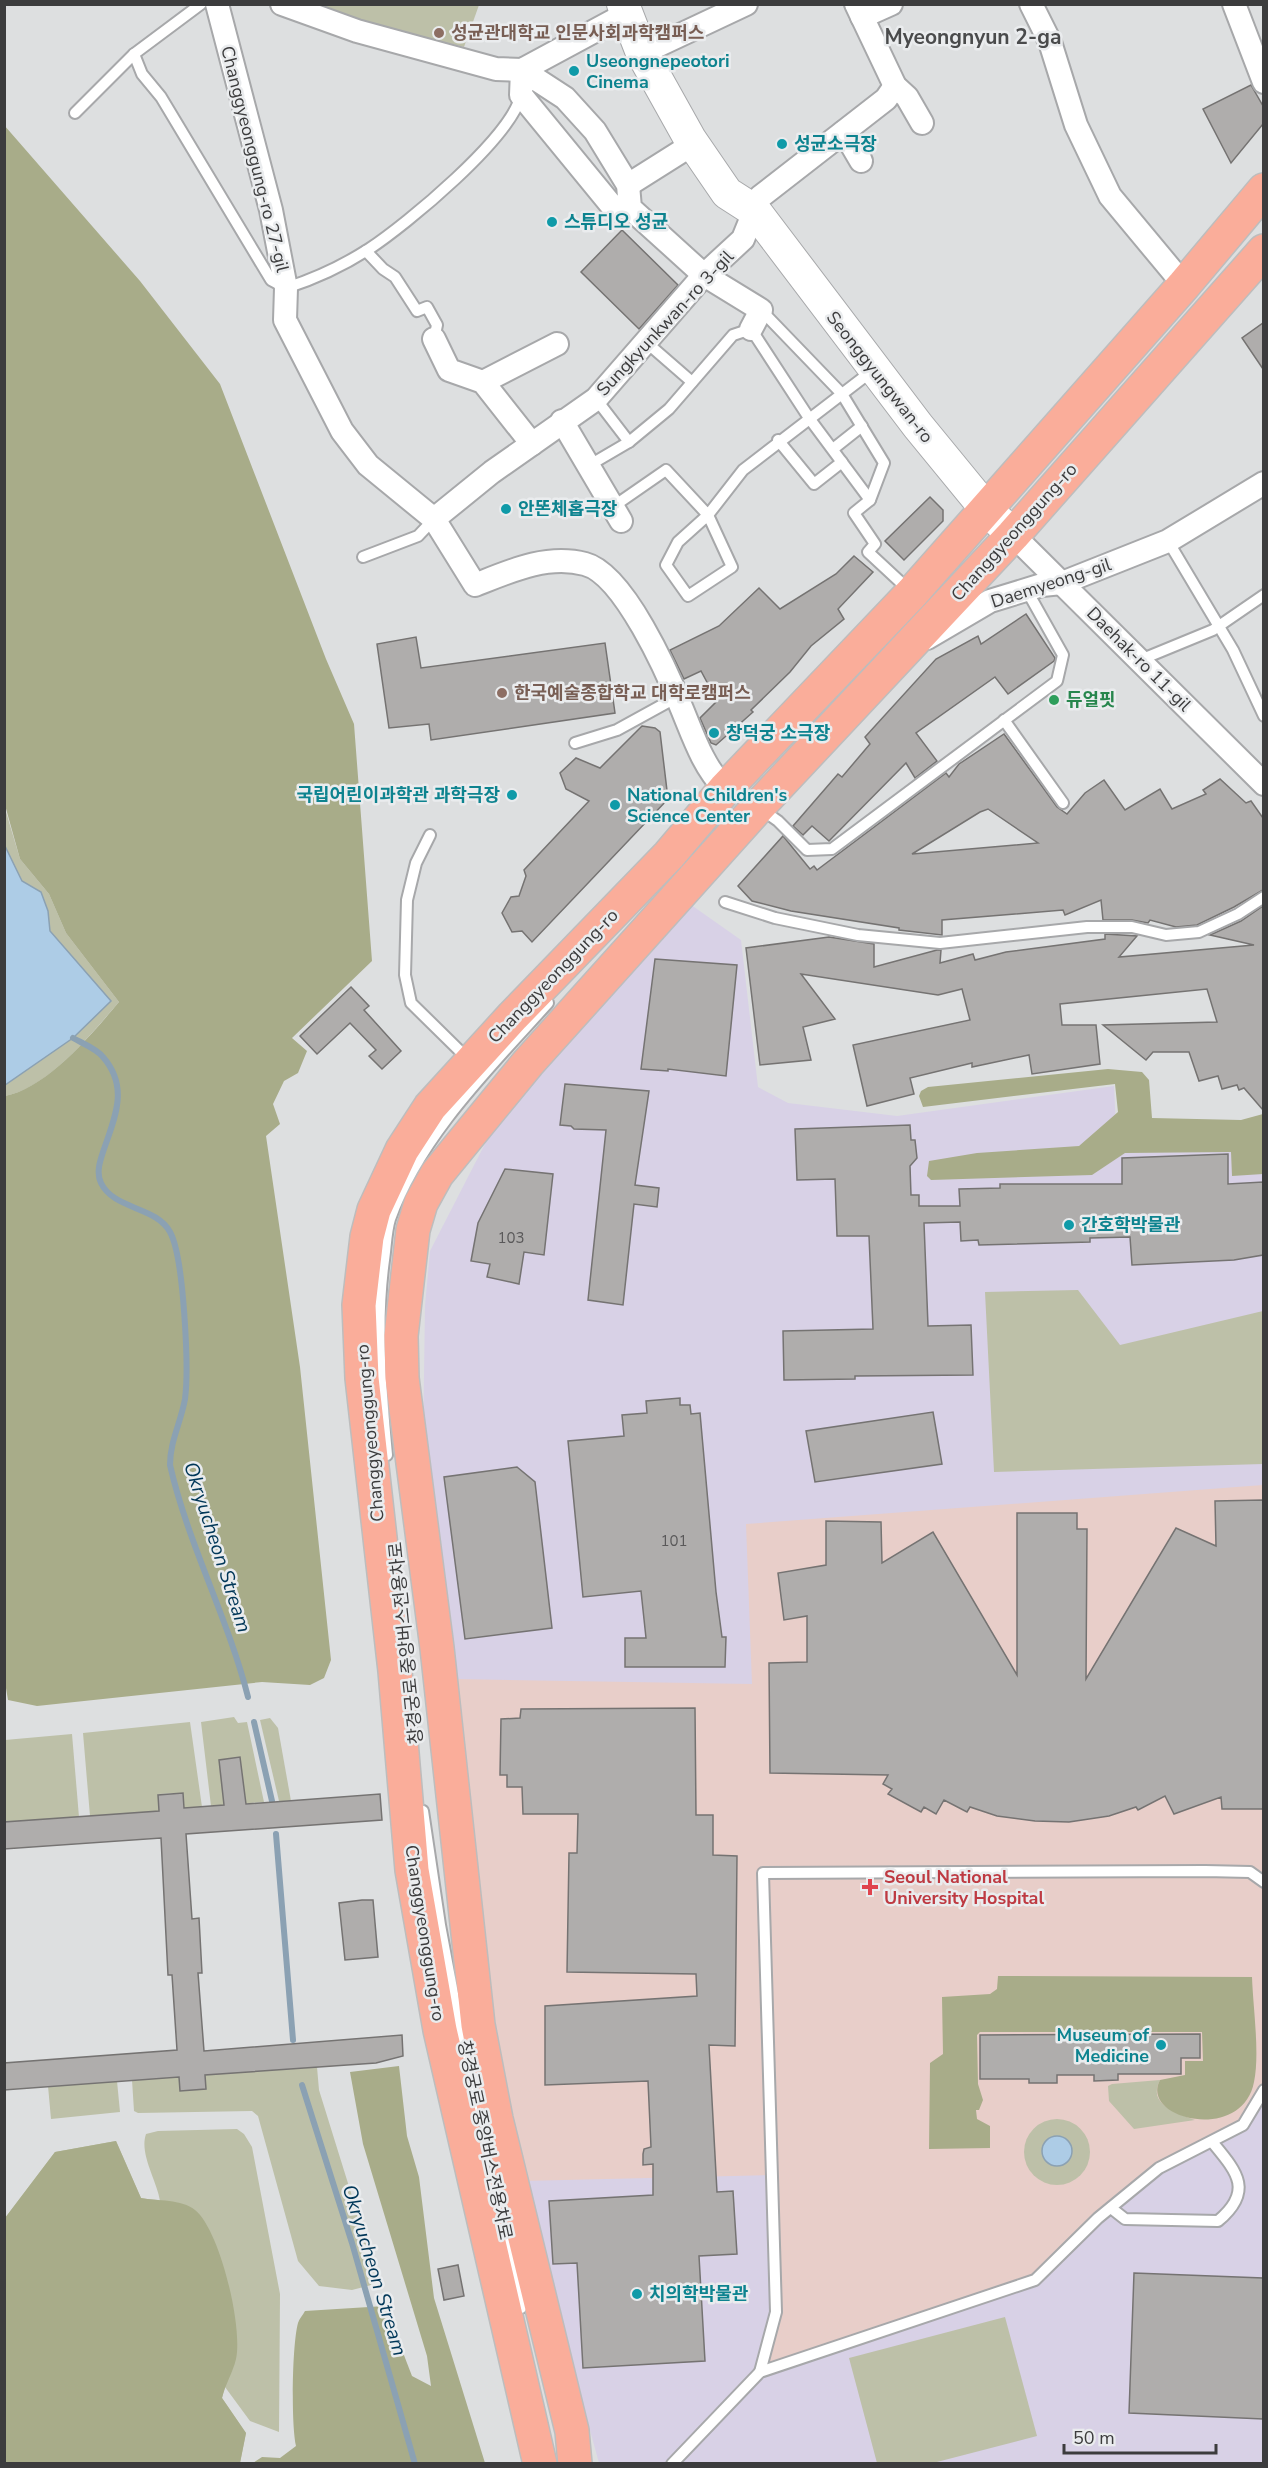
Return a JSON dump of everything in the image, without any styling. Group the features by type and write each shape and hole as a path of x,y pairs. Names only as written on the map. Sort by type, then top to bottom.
{"main road":[{"name":"Changgyeonggung-ro","path":"540,2463 530,2395 460,2126 420,1925 412,1870 395,1671 366,1419 359,1305 367,1237 384,1186 402,1150 430,1107 669,855 725,789 912,592 1184,285 1263,190"},
{"name":"Changgyeonggung-ro","path":"575,2463 572,2431 496,2119 478,2025 437,1648 403,1390 401,1336 404,1302 413,1230 421,1203 437,1174 528,1063 758,807 1013,535 1263,251"}],"street":[{"name":"Changgyeonggung-ro 27-gil","path":"217,4 271,210 286,288 285,320 342,431 368,465 434,519 475,585 526,565 562,561 587,564 611,583 630,604 677,697 704,762 725,789"},
{"path":"282,4 357,31 496,69 522,70 565,98 595,131 628,185 630,208"},
{"path":"642,53 746,4"},
{"path":"891,4 859,11 895,86 907,97 922,123"},
{"path":"1031,4 1050,42 1076,125 1110,196 1184,285"},
{"path":"1234,4 1263,81"},
{"path":"522,70 625,9"},
{"name":"Seonggyungwan-ro","path":"625,9 642,53 693,144 727,192 755,212 874,369 986,509 1013,535"},
{"path":"522,70 521,95 612,206 630,208 756,319"},
{"path":"755,212 760,197 886,99 895,86"},
{"path":"844,132 861,161"},
{"path":"628,185 693,144"},
{"name":"Sungkyunkwan-ro 3-gil","path":"434,519 562,421 596,399 704,275 743,239 755,212"},
{"path":"434,339 449,370 483,382 532,444"},
{"path":"483,382 557,344"},
{"path":"562,421 587,466 618,513"},
{"name":"Daemyeong-gil","path":"906,650 990,601 1026,589 1062,583 1168,541 1263,483"},
{"name":"Daehak-ro 11-gil","path":"1013,535 1263,784"}],"lane":[{"path":"75,113 134,54 201,4"},
{"path":"134,54 142,74 161,97 193,154 271,280 286,288 366,251 388,236 445,187 504,129 513,116 521,95"},
{"path":"366,251 383,269 395,277 417,311 427,307 437,325 434,339"},
{"path":"587,466 629,442 669,409 734,335 756,319"},
{"path":"756,319 842,394 884,463 870,500 854,513 875,544 868,552 912,592"},
{"path":"756,319 809,417 870,500"},
{"path":"646,342 692,382"},
{"path":"618,513 666,470 708,515 732,567 688,596 666,566 678,542 708,515 743,470 874,369"},
{"path":"596,399 629,442"},
{"path":"833,449 862,426"},
{"path":"778,441 814,484 842,462"},
{"path":"363,557 418,536 434,519"},
{"path":"1168,541 1218,624 1263,716"},
{"path":"758,807 778,821 807,850 832,849 1057,681 1063,655 1026,589"},
{"path":"1140,660 1213,630 1218,624 1263,595"},
{"path":"575,742 617,730 677,697"},
{"path":"620,923 808,712 810,701"},
{"path":"1004,720 1063,803"},
{"path":"430,835 416,863 406,900 405,975 411,1003 471,1063"},
{"path":"725,902 775,918 858,935 940,943 1087,927 1132,927 1166,935 1199,932 1238,914 1263,897"},
{"path":"388,1462 379,1378 380,1293 389,1222 404,1185 418,1159 459,1107 557,993"},
{"name":"창경궁로 중앙버스전용차로","path":"422,1798 436,1903 480,2135"},
{"path":"760,2372 776,2312 763,1873 1216,1871 1250,1872 1263,1882"},
{"path":"672,2463 760,2372 1035,2280 1111,2208 1159,2169 1213,2143 1243,2125 1263,2090"},
{"path":"1111,2208 1125,2219 1218,2221 1229,2211 1240,2186 1236,2171 1213,2143"},
{"name":"창경궁로 중앙버스전용차로","path":"497,2204 522,2316"}],"shaded area":[{"path":"687,902 741,940 758,1087 788,1103 897,1116 1114,1086 1117,1149 1263,1149 1263,2463 599,2463 522,2181 423,1447 425,1306 430,1251 488,1138"},
{"name":"Seoul National University Hospital","path":"1263,1485 1264,2090 1243,2125 1159,2169 1035,2280 760,2372 776,2312 772,2175 522,2181 500,2090 454,1679 752,1684 746,1524"}],"green space":[{"name":"성균관대학교 인문사회과학캠퍼스","path":"306,5 479,5 464,47 351,19"},
{"path":"4,125 140,281 220,384 326,659 354,724 372,961 292,1038 307,1051 298,1073 284,1081 273,1104 280,1124 266,1136 300,1367 331,1660 324,1678 310,1685 262,1682 37,1706 8,1700 4,1676 5,1096 37,1083 52,1071 82,1044 119,1002 66,933 49,894 20,859 5,805"},
{"path":"4,805 20,859 49,894 66,933 119,1002 82,1044 52,1071 37,1083 5,1096"},
{"path":"1108,1069 1142,1072 1149,1080 1152,1118 1241,1120 1263,1114 1263,1174 1232,1176 1231,1152 1125,1153 1092,1175 931,1180 927,1176 929,1161 977,1153 1079,1146 1118,1112 1115,1084 923,1107 919,1096 921,1091 928,1087"},
{"path":"1078,1290 1120,1345 1263,1311 1263,1464 994,1472 985,1292"},
{"path":"234,1717 238,1723 247,1722 264,1802 211,1806 201,1722"},
{"path":"270,1718 278,1728 291,1801 279,1801 260,1720"},
{"path":"190,1722 202,1807 184,1808 183,1793 158,1794 159,1811 90,1816 83,1733"},
{"path":"72,1734 79,1817 5,1822 5,1740"},
{"path":"998,1976 1252,1977 1256,2071 1246,2101 1231,2113 1213,2119 1195,2119 1177,2114 1164,2105 1158,2094 1160,2080 1185,2075 1185,2061 1203,2061 1202,2032 980,2032 977,2035 978,2084 983,2100 979,2110 976,2110 977,2119 990,2126 990,2148 929,2149 930,2063 943,2054 942,1997 990,1994 997,1989"},
{"path":"399,2066 407,2136 419,2177 434,2298 485,2463 253,2463 262,2457 280,2458 296,2446 293,2404 294,2349 298,2323 305,2311 385,2306 412,2376 431,2386 427,2356 363,2144 350,2072"},
{"path":"317,2067 319,2090 379,2283 352,2290 319,2286 298,2261 258,2116 252,2111 138,2113 134,2111 132,2080 179,2077 180,2091 206,2089 205,2075"},
{"path":"1160,2080 1157,2095 1160,2101 1172,2111 1195,2120 1134,2129 1109,2101 1108,2086"},
{"path":"117,2081 120,2112 51,2119 48,2086"},
{"path":"1050,2119 1064,2119 1076,2124 1085,2133 1090,2152 1088,2165 1081,2176 1064,2185 1050,2185 1038,2180 1029,2171 1024,2159 1024,2145 1029,2133 1038,2124"},
{"path":"237,2129 244,2134 252,2147 280,2294 279,2432 250,2421 225,2387 222,2398 246,2433 240,2463 5,2464 5,2218 55,2152 116,2141 141,2198 160,2201 145,2150 146,2134 158,2131"},
{"path":"116,2141 141,2198 190,2206 204,2221 221,2257 233,2303 237,2344 235,2364 222,2398 246,2433 240,2463 5,2463 5,2218 55,2152"},
{"path":"1005,2317 1037,2436 933,2463 877,2463 849,2358"}],"water":[{"path":"4,844 22,881 41,892 48,911 50,931 111,1001 73,1038 5,1085"},
{"path":"1057,2136 1068,2140 1072,2151 1068,2162 1057,2166 1046,2162 1042,2151 1046,2140"}],"building":[{"path":"1251,85 1263,106 1263,124 1231,163 1203,109"},
{"path":"622,230 678,285 639,329 581,272"},
{"path":"1263,323 1263,369 1242,338"},
{"path":"930,497 943,510 943,521 904,560 885,541"},
{"path":"854,556 873,572 838,609 844,619 811,646 790,672 751,710 753,712 716,745 711,743 700,718 717,701 701,671 684,679 670,650 719,626 759,588 780,609 836,574"},
{"path":"1026,614 1055,658 1054,661 1008,694 995,677 916,733 937,761 915,778 906,763 829,841 812,826 803,835 793,826 838,774 842,777 870,744 865,737 936,659 978,636 981,644"},
{"name":"한국예술종합학교 대학로캠퍼스","path":"416,637 421,668 605,643 615,713 431,740 429,724 389,728 377,644"},
{"path":"642,726 655,728 660,732 668,799 532,942 522,931 512,932 502,913 511,897 519,896 526,876 524,870 589,801 566,789 560,773 576,758 600,768"},
{"path":"1004,734 1057,807 1067,814 1085,793 1104,780 1125,810 1160,789 1172,809 1206,794 1203,790 1220,779 1246,803 1251,801 1263,818 1263,890 1197,925 1176,927 1150,920 1148,923 1132,920 1103,920 1101,900 1065,915 1063,910 942,920 942,935 899,930 899,928 791,911 752,901 738,886 783,836 810,869 814,866 817,870 946,773 949,777 959,764","holes":["988,809 1038,843 912,854"]},
{"path":"1263,906 1263,1110 1244,1088 1239,1090 1237,1085 1222,1089 1218,1076 1199,1081 1189,1052 1153,1052 1146,1060 1103,1025 1217,1022 1207,989 1060,1004 1062,1025 1096,1025 1100,1064 1032,1074 1029,1055 972,1067 972,1063 910,1078 914,1094 867,1106 853,1045 970,1020 962,989 938,995 801,974 835,1019 803,1027 811,1060 760,1065 746,948 829,937 874,944 874,967 937,950 941,950 940,963 973,954 975,960 1006,952 1105,939 1105,934 1137,936 1119,957 1254,945 1210,935 1241,921"},
{"path":"655,959 737,965 726,1076 668,1069 668,1071 641,1069"},
{"path":"351,987 369,1006 364,1010 401,1051 382,1069 369,1056 376,1050 350,1023 317,1054 300,1036"},
{"path":"565,1084 649,1091 635,1185 659,1188 657,1207 634,1204 623,1305 588,1300 606,1130 574,1129 571,1126 560,1125"},
{"path":"910,1125 911,1140 915,1140 917,1158 910,1166 911,1195 919,1195 919,1206 960,1206 959,1189 1000,1188 1000,1184 1122,1184 1122,1158 1228,1154 1228,1184 1263,1182 1263,1255 1234,1260 1132,1265 1130,1237 1090,1238 1090,1242 979,1245 978,1240 961,1241 960,1222 924,1223 928,1326 971,1325 973,1375 855,1376 855,1379 784,1380 783,1331 873,1329 869,1236 837,1236 835,1179 797,1180 795,1129"},
{"path":"505,1169 553,1174 544,1255 524,1252 519,1284 487,1277 490,1264 471,1261 478,1223"},
{"path":"680,1398 680,1405 690,1405 691,1414 700,1413 716,1592 722,1637 726,1637 725,1667 625,1667 625,1638 646,1638 641,1591 583,1597 568,1441 624,1436 622,1415 647,1413 646,1401"},
{"path":"933,1412 942,1464 815,1482 806,1431"},
{"path":"517,1467 535,1482 552,1628 465,1639 444,1477"},
{"path":"1263,1500 1263,1809 1222,1809 1221,1797 1174,1814 1165,1796 1138,1810 1136,1807 1109,1816 1069,1822 1035,1821 997,1816 970,1807 967,1812 944,1800 936,1814 924,1807 921,1812 888,1794 892,1789 883,1784 888,1775 770,1773 769,1663 807,1662 807,1616 784,1620 778,1573 826,1565 826,1521 881,1522 882,1563 933,1532 1017,1675 1017,1513 1077,1513 1077,1529 1087,1529 1086,1679 1176,1528 1216,1546 1215,1501"},
{"path":"695,1708 696,1815 713,1815 713,1855 737,1856 735,2046 709,2045 717,2192 733,2191 737,2254 699,2256 705,2361 583,2368 577,2263 553,2264 549,2201 653,2195 653,2164 643,2165 644,2149 651,2147 648,2081 545,2085 545,2006 697,1996 696,1974 567,1972 569,1853 577,1853 578,1814 523,1814 522,1787 507,1787 507,1775 500,1775 501,1719 520,1718 521,1709"},
{"path":"240,1757 246,1804 380,1794 382,1820 186,1834 192,1919 199,1918 202,1973 198,1973 204,2051 402,2035 403,2056 376,2063 205,2075 206,2089 180,2091 179,2077 4,2090 4,2063 177,2050 172,1975 168,1975 161,1838 4,1849 4,1822 159,1811 158,1795 183,1793 184,1808 224,1805 219,1760"},
{"path":"373,1900 378,1957 345,1960 339,1903"},
{"path":"1200,2034 1200,2058 1181,2058 1181,2074 1118,2074 1118,2080 1094,2081 1094,2075 1057,2075 1057,2083 1029,2083 1029,2079 980,2079 980,2035"},
{"path":"458,2265 464,2296 444,2300 438,2269"},
{"path":"1134,2273 1263,2278 1263,2419 1129,2413"}],"waterway":[{"name":"Okryucheon Stream","path":"73,1038 100,1054 116,1080 117,1104 100,1163 101,1183 115,1198 155,1217 164,1224 175,1245 182,1288 186,1340 186,1384 185,1399 172,1448 170,1465 187,1523 230,1639 248,1697"},
{"name":"Okryucheon Stream","path":"254,1722 272,1801"},
{"name":"Okryucheon Stream","path":"276,1834 293,2040"},
{"name":"Okryucheon Stream","path":"302,2085 352,2243 415,2464"}],"place":[{"name":"성균관대학교 인문사회과학캠퍼스","path":"439,33"},
{"name":"Useongnepeotori Cinema","path":"574,71"},
{"name":"성균소극장","path":"782,144"},
{"name":"스튜디오 성균","path":"552,222"},
{"name":"안똔체홉극장","path":"506,509"},
{"name":"한국예술종합학교 대학로캠퍼스","path":"502,693"},
{"name":"듀얼핏","path":"1054,700"},
{"name":"창덕궁 소극장","path":"714,733"},
{"name":"국립어린이과학관 과학극장","path":"512,795"},
{"name":"National Children's Science Center","path":"615,805"},
{"name":"간호학박물관","path":"1069,1225"},
{"name":"Seoul National University Hospital","path":"870,1887"},
{"name":"Museum of Medicine","path":"1161,2045"},
{"name":"치의학박물관","path":"637,2294"}],"district":[{"name":"Myeongnyun 2-ga","path":"973,37"}]}
